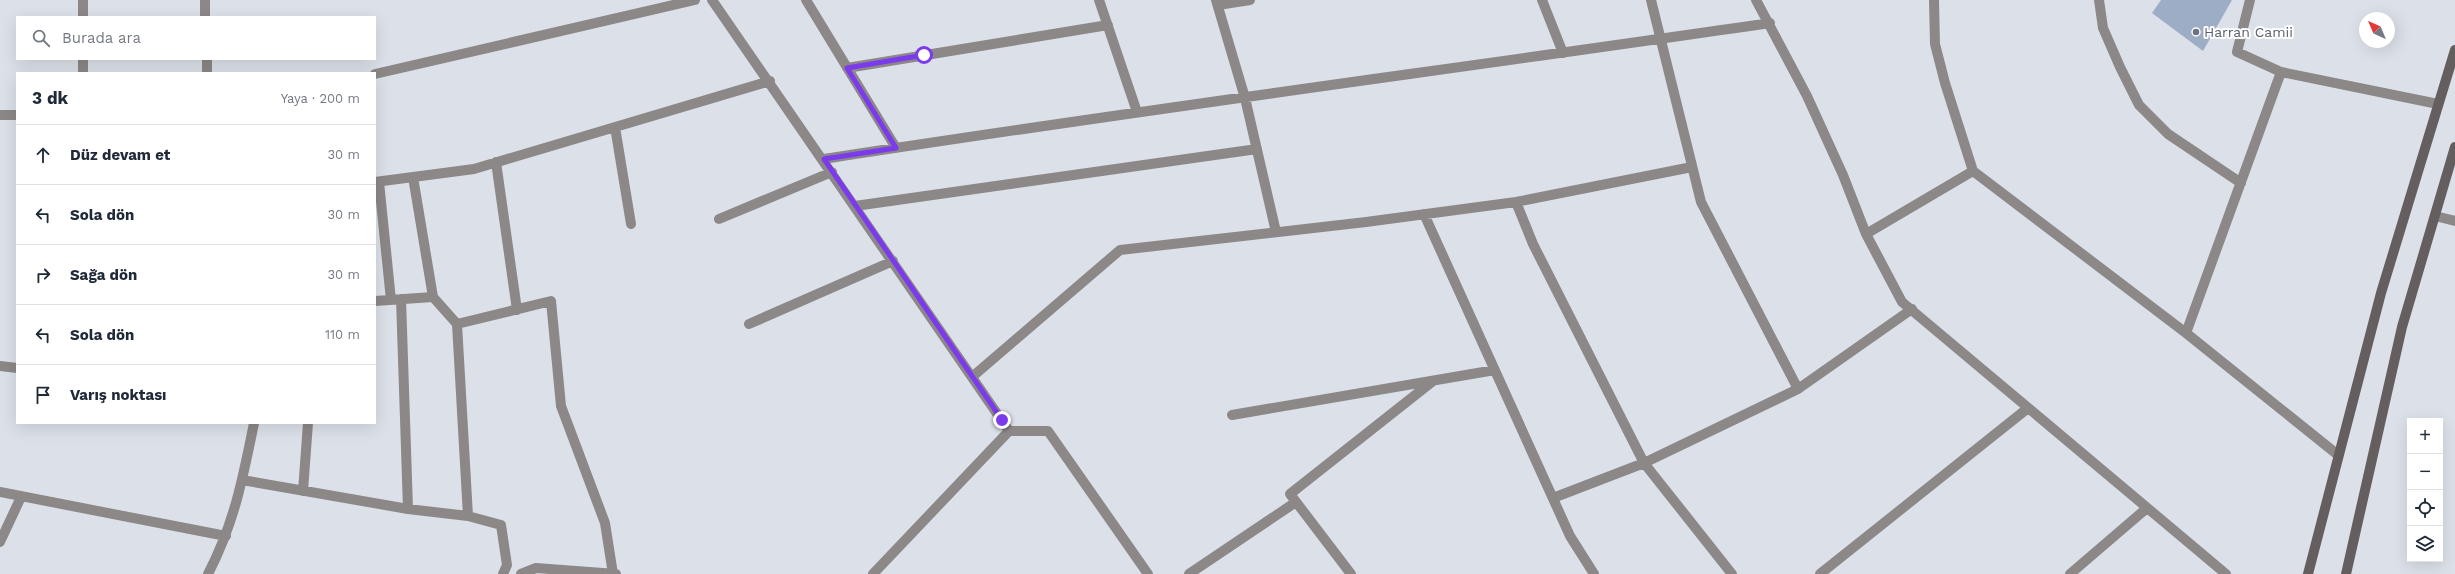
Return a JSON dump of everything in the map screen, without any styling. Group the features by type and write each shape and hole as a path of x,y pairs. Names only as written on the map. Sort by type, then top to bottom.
{"main road":[{"path":"2308,574 2381,293 2455,50"},
{"path":"2346,574 2402,327 2455,148"}],"street":[{"path":"82,0 83,16"},
{"path":"205,0 205,16"},
{"path":"376,74 695,0"},
{"path":"712,0 824,159 1009,431"},
{"path":"806,0 896,148"},
{"path":"1099,0 1137,112"},
{"path":"1250,0 1217,2 1245,98 1276,232"},
{"path":"1542,0 1563,53"},
{"path":"1651,0 1659,39 1702,202 1798,389"},
{"path":"1756,0 1770,23 1843,175 1866,234 1902,302 2226,574"},
{"path":"1934,0 1935,44 1945,83 1973,171 2186,333 2338,455"},
{"path":"2099,0 2103,28 2139,105 2152,120 2187,148 2241,183"},
{"path":"2250,0 2237,52 2281,72 2438,104"},
{"path":"824,159 1137,112 1770,23"},
{"path":"847,68 1108,25"},
{"path":"83,60 83,72"},
{"path":"206,60 207,72"},
{"path":"2186,333 2281,72"},
{"path":"408,509 396,300 377,182 474,169 770,81"},
{"path":"0,114 16,115"},
{"path":"615,127 631,224"},
{"path":"855,206 1257,149"},
{"path":"496,162 517,310"},
{"path":"972,377 1120,250 1516,202 1692,167"},
{"path":"1866,234 1973,171"},
{"path":"719,219 832,172"},
{"path":"413,177 434,297 457,324 468,516"},
{"path":"1516,202 1533,244 1644,464 1732,574"},
{"path":"1424,214 1570,536 1594,574"},
{"path":"2435,216 2455,221"},
{"path":"749,324 893,261"},
{"path":"376,301 434,297"},
{"path":"457,324 551,301 562,406 605,523 613,574"},
{"path":"1553,498 1644,464 1798,389 1912,309"},
{"path":"0,366 16,368"},
{"path":"1232,415 1495,370"},
{"path":"1351,574 1290,494 1433,381"},
{"path":"1820,574 2028,408"},
{"path":"208,574 226,536 237,504 254,424"},
{"path":"303,491 308,424"},
{"path":"873,574 1009,431 1048,431 1148,574"},
{"path":"242,480 408,509 468,516 501,525 507,565 503,574"},
{"path":"0,492 226,536"},
{"path":"0,542 21,496"},
{"path":"1189,574 1296,502"},
{"path":"2070,574 2147,508"},
{"path":"521,574 536,568 616,574"}],"building":[{"name":"Harran Camii","path":"2161,0 2232,0 2203,51 2152,13"}],"place":[{"name":"Harran Camii","path":"2196,32"}],"route":[{"path":"924,55 847,68 896,148 824,159 1002,420"}]}
